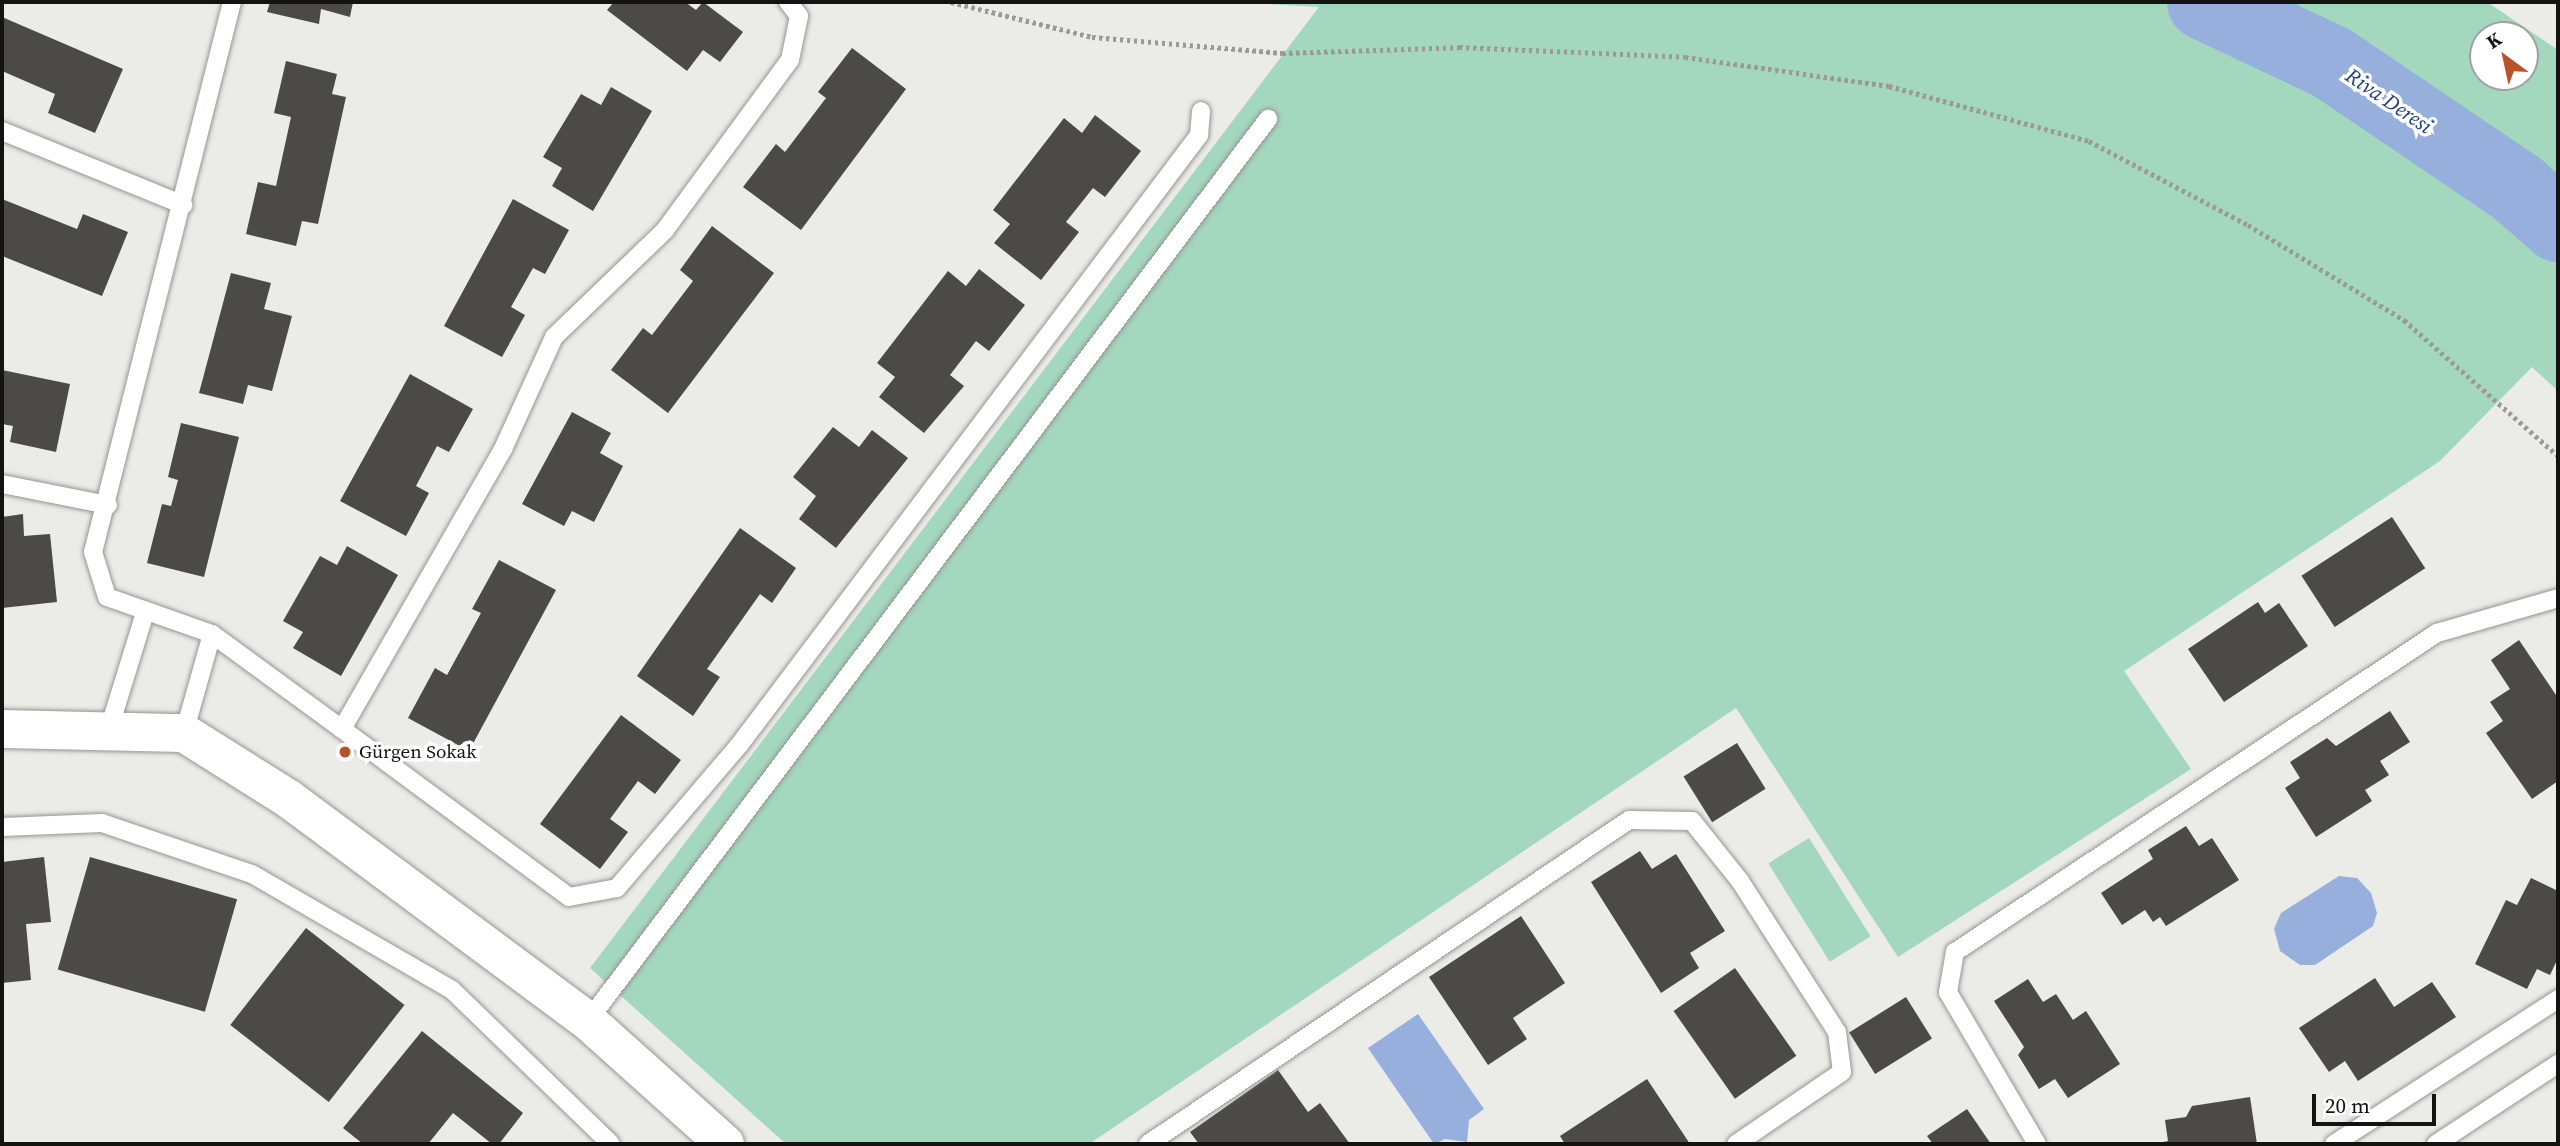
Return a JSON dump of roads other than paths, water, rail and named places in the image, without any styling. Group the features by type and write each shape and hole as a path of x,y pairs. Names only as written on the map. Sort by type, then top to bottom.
{"street":[{"path":"2,729 109,729 184,733 289,799 588,1021 720,1143"}],"lane":[{"path":"232,2 108,505 93,552 107,597 212,634 569,897 617,888 740,744 1199,135 1201,111"},
{"path":"342,729 503,449 554,337 665,230 790,60 799,16 788,2"},
{"path":"588,1021 1268,119"},
{"path":"2,131 183,205"},
{"path":"2,484 108,505"},
{"path":"2037,1144 1948,992 1955,952 2437,633 2558,598"},
{"path":"109,729 145,612"},
{"path":"184,733 212,634"},
{"path":"1148,1144 1629,820 1692,821 1740,881 1837,1032 1842,1072 1737,1144"},
{"path":"2,827 102,823 252,874 452,990 611,1144"},
{"path":"2334,1144 2558,999"},
{"path":"2436,1144 2558,1064"}],"water":[{"path":"2339,876 2357,878 2371,893 2377,913 2373,926 2315,965 2300,965 2280,951 2274,929 2281,913"},
{"path":"1418,1014 1484,1109 1469,1120 1467,1142 1445,1139 1434,1144 1368,1048"}],"waterway":[{"name":"Riva Deresi","path":"2204,2 2331,62 2517,188 2558,224"}],"place":[{"name":"Gürgen Sokak","path":"345,752"}]}
